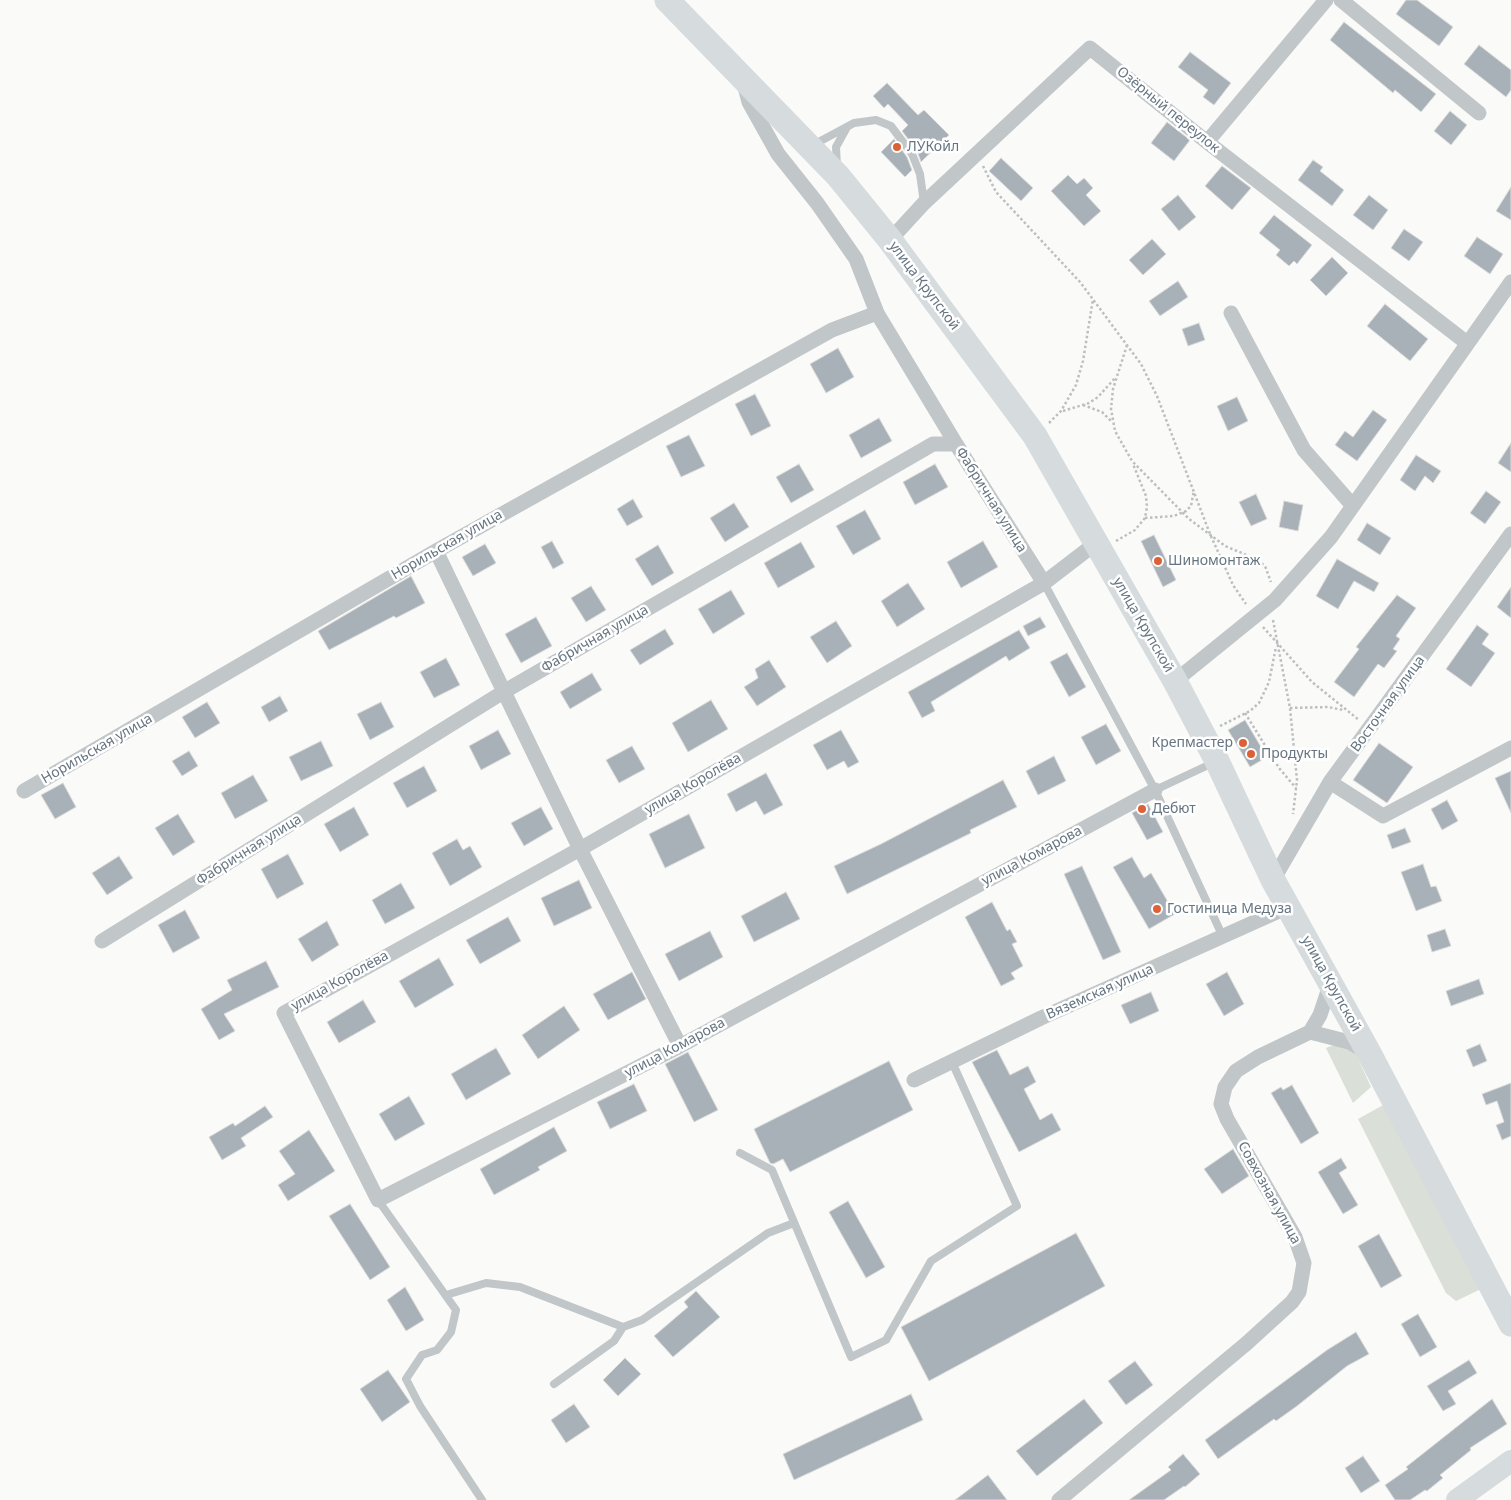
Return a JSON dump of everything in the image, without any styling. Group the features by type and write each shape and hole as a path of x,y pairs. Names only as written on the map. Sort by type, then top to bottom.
{"main road":[{"name":"улица Крупской","path":"667,0 741,74 838,176 890,240 1035,436 1175,681 1217,761 1273,880 1331,982 1511,1324"},
{"path":"1457,1500 1511,1461"}],"street":[{"path":"1207,142 1326,0"},
{"path":"1341,0 1479,113"},
{"name":"Озёрный переулок","path":"890,240 924,203 1090,48 1207,142 1467,342"},
{"path":"741,74 749,102 778,154 817,203 856,259 877,313 956,444"},
{"path":"1175,681 1275,600 1330,538 1511,282"},
{"name":"Норильская улица","path":"24,791 436,551 832,330 877,313"},
{"path":"1231,313 1304,450 1353,506"},
{"name":"Фабричная улица","path":"102,941 505,691 934,444 956,444 1044,583"},
{"name":"Восточная улица","path":"1273,880 1330,782 1511,534"},
{"name":"улица Королёва","path":"378,1200 284,1013 580,849 1044,583 1098,547"},
{"path":"436,551 580,849 680,1046"},
{"path":"1330,782 1383,816 1511,748"},
{"name":"улица Комарова","path":"378,1200 680,1046 1155,790"},
{"name":"Вяземская улица","path":"914,1080 1041,1018 1288,907"},
{"path":"1331,982 1320,1015 1310,1032 1348,1042 1368,1053"},
{"name":"Совхозная улица","path":"1059,1500 1247,1343 1292,1302 1299,1292 1304,1263 1295,1237 1227,1119 1222,1104 1225,1087 1236,1071 1258,1057 1310,1032"}],"lane":[{"path":"810,146 854,123 876,120 891,126 912,154 924,190 924,203"},
{"path":"838,176 836,148 844,132 854,123"},
{"path":"1044,583 1155,790 1223,937"},
{"path":"1155,790 1217,761"},
{"path":"740,1152 772,1170 851,1357 886,1340 931,1260 1017,1206 952,1062"},
{"path":"378,1200 456,1310 451,1332 437,1350 422,1354 406,1379 420,1406 482,1500"},
{"path":"554,1384 614,1341 623,1327 642,1320 768,1233 794,1223"},
{"path":"446,1295 486,1283 520,1287 623,1327"}],"path":[{"path":"974,156 983,166 996,192 1048,244 1093,298 1141,364 1157,396 1210,534 1233,585 1254,617 1312,682 1347,712 1370,728"},
{"path":"1035,436 1061,411 1076,384 1083,361 1093,298"},
{"path":"1113,423 1111,398 1126,345"},
{"path":"1061,411 1098,397 1117,375"},
{"path":"1082,404 1102,412 1113,423 1132,461 1146,496 1145,518 1135,530 1098,547"},
{"path":"1132,461 1182,513 1225,546 1254,558 1264,566 1270,578 1275,600 1273,623 1290,708 1296,788 1290,848"},
{"path":"1145,518 1182,513 1192,506 1194,489"},
{"path":"1203,735 1245,713 1259,703 1264,695 1273,667 1276,642"},
{"path":"1290,708 1333,707 1347,712"},
{"path":"1245,713 1279,768 1296,788"}],"shaded area":[{"path":"1349,1039 1371,1087 1353,1103 1326,1048"},
{"path":"1385,1104 1483,1288 1456,1301 1446,1293 1358,1119"}],"building":[{"path":"1406,0 1417,0 1453,27 1439,46 1396,14"},
{"path":"1344,22 1436,94 1421,112 1395,90 1393,93 1330,40"},
{"path":"1479,45 1511,70 1511,90 1506,97 1464,64"},
{"path":"1190,52 1231,83 1214,105 1203,97 1208,90 1178,67"},
{"path":"887,83 918,115 924,110 949,135 921,162 917,151 902,131 908,125 888,104 884,108 873,96"},
{"path":"1450,111 1467,125 1451,145 1434,131"},
{"path":"1167,122 1190,140 1174,161 1151,143"},
{"path":"894,139 907,157 912,170 905,177 881,152"},
{"path":"1001,158 1033,188 1021,201 989,171"},
{"path":"1313,160 1323,167 1320,171 1344,190 1332,206 1298,180"},
{"path":"1222,166 1251,188 1232,210 1205,186"},
{"path":"1068,175 1077,184 1084,178 1093,188 1086,195 1101,211 1084,226 1051,191"},
{"path":"1511,187 1511,220 1496,211"},
{"path":"1178,195 1196,217 1179,231 1161,209"},
{"path":"1369,195 1388,210 1373,230 1353,215"},
{"path":"1274,215 1312,245 1297,264 1294,261 1289,266 1276,255 1280,250 1259,233"},
{"path":"1404,229 1423,242 1409,261 1391,248"},
{"path":"1477,237 1503,254 1490,274 1464,256"},
{"path":"1152,239 1166,254 1143,275 1129,260"},
{"path":"1332,257 1348,273 1326,296 1310,280"},
{"path":"1178,281 1188,297 1160,316 1149,301"},
{"path":"1385,304 1428,339 1410,361 1367,326"},
{"path":"1199,323 1205,340 1188,346 1182,329"},
{"path":"838,348 854,377 826,393 810,364"},
{"path":"755,394 771,426 751,436 735,404"},
{"path":"1237,397 1248,421 1228,431 1217,406"},
{"path":"1373,410 1387,420 1357,461 1335,445 1345,431 1353,437"},
{"path":"879,418 892,441 861,458 849,435"},
{"path":"689,435 705,466 681,477 666,446"},
{"path":"1511,443 1511,472 1498,463"},
{"path":"1416,455 1441,471 1433,483 1425,476 1415,491 1400,480"},
{"path":"799,464 814,490 791,503 776,477"},
{"path":"935,464 948,487 915,505 903,482"},
{"path":"1486,491 1501,502 1485,524 1470,513"},
{"path":"1256,494 1267,519 1251,526 1239,502"},
{"path":"633,499 643,517 627,526 617,509"},
{"path":"1284,501 1303,505 1298,531 1279,527"},
{"path":"734,503 749,527 725,542 710,518"},
{"path":"865,510 881,539 853,555 836,526"},
{"path":"1367,523 1391,538 1380,555 1357,540"},
{"path":"1154,535 1176,580 1163,587 1141,541"},
{"path":"552,541 564,563 553,569 541,547"},
{"path":"983,541 998,567 961,588 947,562"},
{"path":"801,542 815,567 778,588 764,563"},
{"path":"485,544 496,563 473,576 462,557"},
{"path":"658,545 674,573 652,586 635,559"},
{"path":"1337,559 1379,583 1374,592 1354,581 1338,609 1316,596"},
{"path":"411,576 425,603 396,618 394,616 329,650 318,631"},
{"path":"908,583 925,609 897,627 881,601"},
{"path":"591,586 606,610 586,622 571,598"},
{"path":"1511,587 1511,618 1497,607"},
{"path":"731,590 745,614 713,634 698,609"},
{"path":"1397,595 1416,608 1396,636 1400,639 1393,649 1397,651 1384,668 1378,664 1354,697 1334,682 1359,649 1356,647"},
{"path":"536,617 552,646 521,663 505,634"},
{"path":"1040,617 1046,627 1028,636 1023,626"},
{"path":"836,621 852,646 827,663 810,637"},
{"path":"1477,625 1489,634 1482,644 1495,653 1471,687 1446,669"},
{"path":"665,629 674,644 640,665 630,650"},
{"path":"1019,630 1030,648 1009,661 1006,656 931,702 935,711 922,718 908,692"},
{"path":"1067,653 1086,687 1069,697 1050,662"},
{"path":"446,658 460,685 434,698 420,672"},
{"path":"769,660 786,687 757,706 744,687 758,678 755,669"},
{"path":"592,673 602,690 570,709 560,692"},
{"path":"280,696 288,711 269,722 261,707"},
{"path":"711,700 728,729 688,752 672,723"},
{"path":"207,702 220,723 195,738 182,717"},
{"path":"381,702 394,727 370,740 357,714"},
{"path":"1245,720 1267,757 1250,767 1228,730"},
{"path":"1106,724 1121,751 1096,765 1081,737"},
{"path":"498,730 511,754 481,770 469,746"},
{"path":"841,730 859,762 848,768 844,761 827,770 813,745"},
{"path":"321,741 333,766 301,781 289,757"},
{"path":"1379,743 1413,767 1387,803 1353,780"},
{"path":"632,746 645,769 619,783 606,760"},
{"path":"189,751 198,766 182,776 172,761"},
{"path":"1054,756 1066,781 1038,795 1026,771"},
{"path":"424,766 437,791 407,808 393,783"},
{"path":"1511,771 1511,813 1495,778"},
{"path":"766,773 783,805 764,815 756,801 736,812 727,794"},
{"path":"253,775 268,801 235,819 221,793"},
{"path":"1003,780 1017,807 970,830 971,833 847,894 834,866 881,844"},
{"path":"63,783 76,807 55,819 41,795"},
{"path":"1447,800 1458,821 1442,830 1431,809"},
{"path":"1148,804 1163,832 1147,840 1132,813"},
{"path":"354,807 369,835 340,852 324,824"},
{"path":"541,807 553,829 524,846 511,823"},
{"path":"178,814 195,842 173,856 155,828"},
{"path":"689,814 705,848 665,868 649,834"},
{"path":"1405,828 1411,842 1392,849 1387,835"},
{"path":"457,839 463,850 470,846 482,867 450,886 432,853"},
{"path":"288,854 304,884 277,899 261,869"},
{"path":"119,856 133,878 107,895 92,873"},
{"path":"1132,857 1144,878 1151,873 1175,914 1149,929 1113,867"},
{"path":"1423,864 1431,887 1436,886 1442,901 1416,911 1401,872"},
{"path":"1082,866 1121,952 1103,960 1064,874"},
{"path":"579,880 592,908 554,926 541,898"},
{"path":"401,883 415,908 385,924 372,900"},
{"path":"786,892 800,919 754,942 741,916"},
{"path":"992,902 1007,931 1010,929 1017,942 1012,944 1023,966 1011,973 1015,979 1001,986 965,917"},
{"path":"185,910 200,938 173,953 158,925"},
{"path":"508,917 521,941 480,964 466,940"},
{"path":"327,921 339,945 312,962 298,939"},
{"path":"1445,929 1451,946 1432,952 1427,935"},
{"path":"710,931 723,957 679,981 665,954"},
{"path":"439,958 454,985 415,1008 399,981"},
{"path":"266,961 279,987 224,1014 235,1031 219,1040 201,1009 232,990 227,980"},
{"path":"632,972 646,999 608,1020 593,994"},
{"path":"1227,972 1244,1004 1224,1016 1206,984"},
{"path":"1479,979 1484,994 1451,1006 1446,991"},
{"path":"1151,992 1159,1011 1130,1024 1121,1005"},
{"path":"363,1000 376,1022 339,1043 327,1022"},
{"path":"564,1006 580,1030 538,1059 522,1035"},
{"path":"1480,1044 1487,1061 1473,1067 1466,1050"},
{"path":"496,1048 511,1074 466,1100 451,1074"},
{"path":"997,1050 1010,1075 1028,1066 1036,1082 1024,1089 1040,1120 1052,1113 1061,1130 1019,1152 972,1062"},
{"path":"688,1052 718,1110 694,1122 665,1064"},
{"path":"889,1061 913,1110 790,1172 783,1159 773,1164 770,1163 754,1129"},
{"path":"1511,1083 1511,1136 1502,1140 1496,1125 1504,1122 1497,1101 1486,1105 1482,1094"},
{"path":"634,1084 647,1111 610,1129 597,1102"},
{"path":"1292,1085 1319,1133 1301,1144 1271,1093 1281,1087 1283,1090"},
{"path":"409,1096 425,1124 395,1141 379,1114"},
{"path":"265,1106 273,1117 241,1138 246,1146 222,1160 209,1137 233,1123 235,1126"},
{"path":"554,1127 567,1151 538,1167 540,1170 494,1195 480,1169"},
{"path":"309,1130 335,1171 288,1201 278,1185 295,1174 279,1151"},
{"path":"1233,1149 1249,1176 1222,1194 1204,1169"},
{"path":"1341,1158 1347,1168 1339,1173 1358,1205 1343,1214 1318,1172"},
{"path":"848,1201 885,1267 866,1278 829,1212"},
{"path":"350,1204 390,1267 370,1280 329,1216"},
{"path":"1076,1233 1105,1286 929,1381 901,1327"},
{"path":"1379,1234 1402,1276 1381,1288 1358,1246"},
{"path":"405,1287 424,1320 406,1331 387,1300"},
{"path":"696,1291 720,1317 673,1357 654,1336 688,1307 684,1302"},
{"path":"1418,1314 1437,1347 1420,1357 1401,1324"},
{"path":"1356,1332 1369,1354 1347,1366 1297,1406 1276,1421 1274,1419 1218,1459 1205,1440 1327,1350"},
{"path":"625,1358 641,1374 618,1396 603,1380"},
{"path":"1469,1360 1477,1373 1448,1391 1456,1404 1443,1411 1427,1386"},
{"path":"1135,1361 1153,1385 1126,1405 1108,1381"},
{"path":"388,1370 410,1402 382,1422 360,1389"},
{"path":"911,1394 923,1420 794,1480 783,1454"},
{"path":"1084,1399 1103,1423 1037,1476 1016,1451"},
{"path":"1492,1399 1507,1424 1470,1448 1471,1450 1440,1475 1443,1478 1427,1491 1425,1490 1410,1500 1395,1500 1385,1485 1408,1469 1406,1467"},
{"path":"574,1404 590,1427 566,1443 551,1420"},
{"path":"1183,1454 1200,1474 1185,1487 1164,1500 1129,1500 1171,1470 1168,1467"},
{"path":"1363,1456 1380,1481 1361,1493 1345,1468"},
{"path":"988,1475 1007,1500 955,1500"}],"place":[{"name":"ЛУКойл","path":"897,147"},
{"name":"Шиномонтаж","path":"1158,561"},
{"name":"Крепмастер","path":"1243,743"},
{"name":"Продукты","path":"1251,754"},
{"name":"Дебют","path":"1142,809"},
{"name":"Гостиница Медуза","path":"1157,909"}]}
